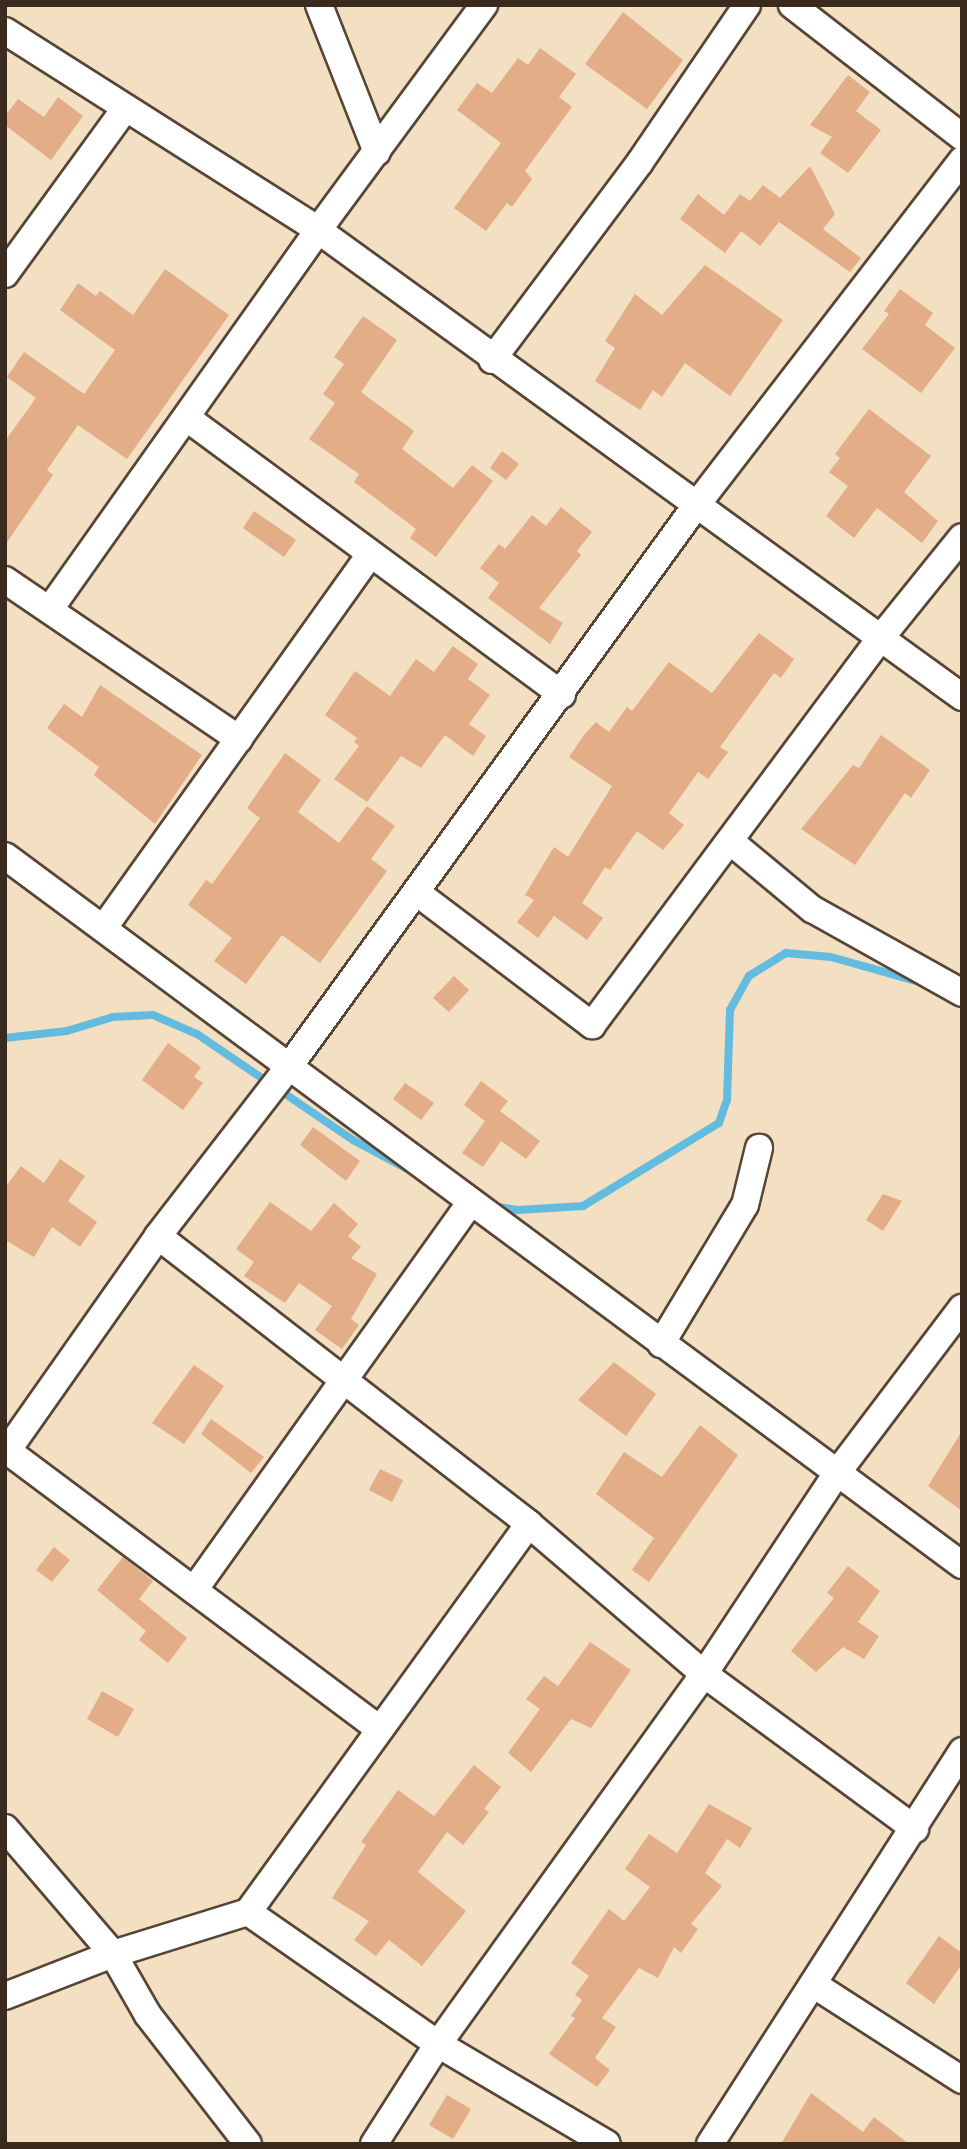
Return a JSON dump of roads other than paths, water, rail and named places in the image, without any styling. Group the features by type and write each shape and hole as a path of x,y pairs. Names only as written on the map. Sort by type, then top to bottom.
{"street":[{"path":"319,5 376,152"},
{"path":"50,609 318,230 484,5"},
{"path":"492,360 639,162 747,5"},
{"path":"792,5 962,137"},
{"path":"5,31 318,230 492,360 541,389 695,507 962,697"},
{"path":"5,274 125,109"},
{"path":"379,1729 6,1451 158,1236 288,1068 562,694 695,507 962,160"},
{"path":"187,418 562,694"},
{"path":"416,892 592,1025 879,640 962,537"},
{"path":"105,926 370,555"},
{"path":"5,580 239,739"},
{"path":"730,841 812,909 962,993"},
{"path":"5,856 105,926 288,1068 962,1565"},
{"path":"662,1344 745,1205 760,1148"},
{"path":"194,1590 471,1202"},
{"path":"158,1236 529,1524 704,1674 915,1829"},
{"path":"374,2144 438,2044 704,1674 837,1472 962,1308"},
{"path":"5,1996 113,1954 248,1912 529,1524"},
{"path":"709,2144 915,1829 952,1788 962,1751"},
{"path":"5,1828 113,1954 148,2015 248,2144"},
{"path":"248,1912 438,2044 607,2144"},
{"path":"813,1984 962,2080"}],"waterway":[{"path":"492,1206 518,1210 583,1206 719,1123 727,1100 730,1010 749,976 786,953 831,957 916,981"},
{"path":"5,1038 67,1031 113,1017 153,1015 197,1034 353,1140 407,1169"}]}
